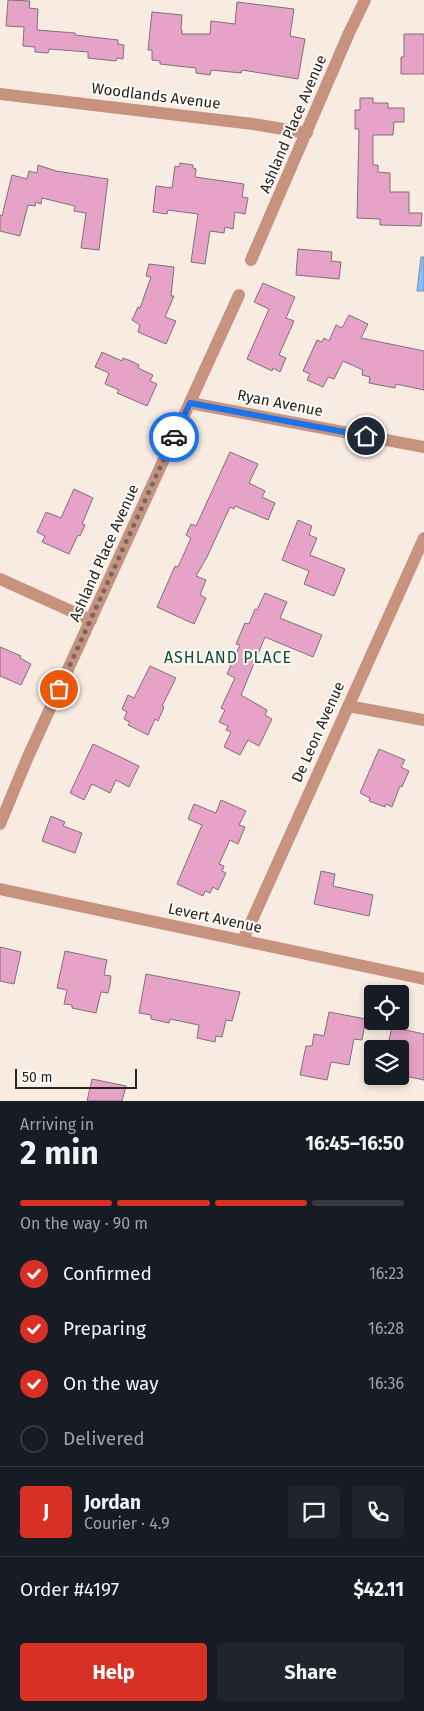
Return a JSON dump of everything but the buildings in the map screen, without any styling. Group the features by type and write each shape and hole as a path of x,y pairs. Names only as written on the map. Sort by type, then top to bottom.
{"street":[{"name":"Ashland Place Avenue","path":"251,260 365,0"},
{"name":"Woodlands Avenue","path":"0,94 253,124 307,133"},
{"name":"Ashland Place Avenue","path":"0,824 27,759 239,296"},
{"name":"Ryan Avenue","path":"190,403 424,447"},
{"name":"De Leon Avenue","path":"243,940 424,538"},
{"path":"0,579 91,620"},
{"path":"348,706 424,720"},
{"name":"Levert Avenue","path":"0,889 424,979"}],"water":[{"path":"421,257 424,257 424,291 417,291"}],"way so far":[{"path":"59,689 174,437"}],"district":[{"name":"ASHLAND PLACE","path":"228,657"}],"route":[{"path":"174,437 190,403 366,436"}]}
